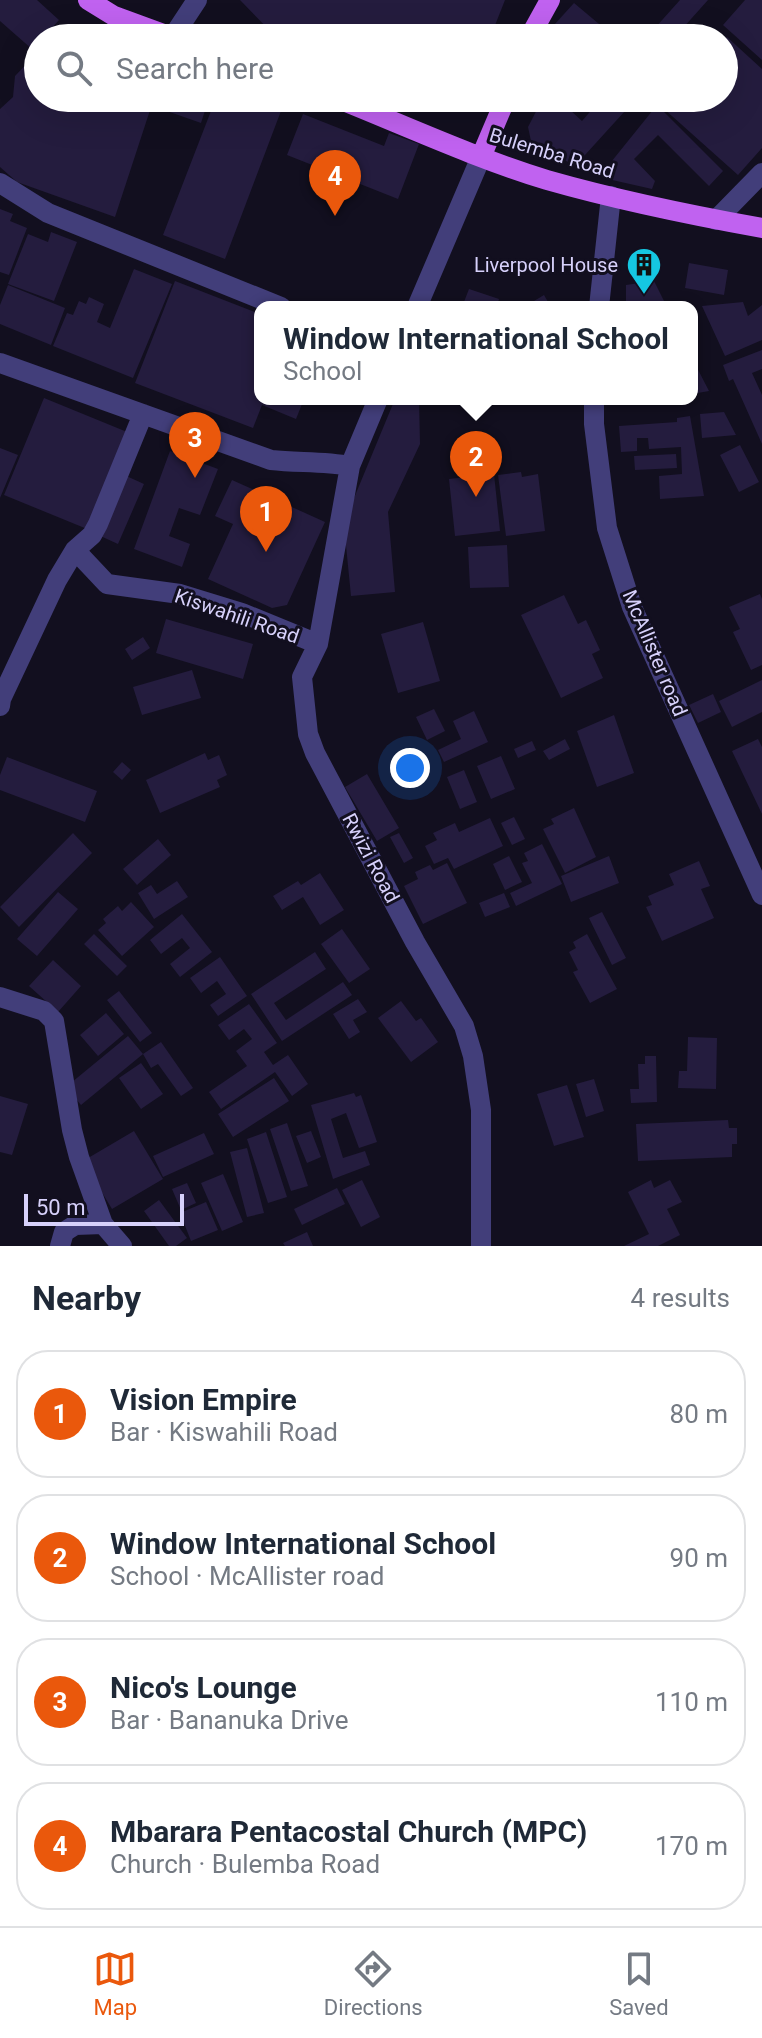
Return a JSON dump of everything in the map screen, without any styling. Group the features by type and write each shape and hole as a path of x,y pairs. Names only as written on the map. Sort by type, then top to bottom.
{"main road":[{"path":"88,0 114,16 135,24"},
{"path":"537,24 550,0"},
{"name":"Bulemba Road","path":"370,112 481,157 546,179 762,228"},
{"path":"481,157 500,112"}],"street":[{"path":"182,24 197,0"},
{"path":"420,301 481,157"},
{"path":"716,220 762,173"},
{"path":"0,183 48,213 266,301"},
{"path":"600,301 611,196"},
{"path":"0,363 271,460 314,460 350,466"},
{"name":"Rwizi Road","path":"375,405 350,466 318,644 302,677 308,734 315,753 415,942 464,1026 473,1056 481,1110 481,1246"},
{"name":"McAllister road","path":"594,405 607,528 632,607 762,895"},
{"path":"0,706 51,593 75,550 92,535 98,524 143,414"},
{"name":"Kiswahili Road","path":"75,550 107,584 180,594 242,613 318,644"},
{"path":"0,997 44,1011 54,1021 72,1130 103,1224 122,1246"},
{"path":"60,1246 64,1232 75,1225 103,1224"}],"building":[{"path":"0,0 37,0 59,20 55,24 24,24 24,42 0,21"},
{"path":"240,0 505,0 496,24 263,24"},
{"path":"680,0 708,0 687,24 659,24"},
{"path":"745,0 762,0 762,60 738,38 738,24 724,24"},
{"path":"574,3 599,24 555,24"},
{"path":"738,47 762,69 762,148 738,175 667,112 738,112"},
{"path":"24,67 24,112 149,112 115,217 17,182 0,167 0,109 13,97 15,76"},
{"path":"170,112 205,112 201,123"},
{"path":"211,112 281,112 225,259 163,235"},
{"path":"536,112 572,112 582,121 590,112 624,112 575,166 531,141 528,127"},
{"path":"651,112 664,112 723,171 709,186 658,135 634,159 655,181 652,189 599,177"},
{"path":"303,114 384,146 389,133 419,144 398,199 287,155"},
{"path":"0,209 13,214 10,221 27,228 9,275 0,272"},
{"path":"51,232 77,242 54,301 8,284 28,234 48,242"},
{"path":"689,263 728,270 724,295 685,288"},
{"path":"134,269 172,284 133,378 53,346 67,313 73,315 79,301 86,304 89,297 104,304 97,322 110,328"},
{"path":"175,281 254,312 254,405 262,405 253,428 135,383"},
{"name":"Liverpool House","path":"654,281 664,301 626,301 626,285"},
{"path":"8,285 65,308 51,345 0,324 0,305"},
{"path":"469,289 499,299 498,301 464,301"},
{"path":"544,295 548,301 534,301"},
{"path":"743,302 748,316 762,305 762,340 725,356 702,306"},
{"path":"762,350 762,369 752,373 762,395 762,444 733,379 729,381 723,365"},
{"path":"698,370 709,391 698,393"},
{"path":"44,398 132,434 92,531 4,495"},
{"path":"262,405 302,405 296,419"},
{"path":"393,405 419,405 420,444 388,512 395,592 351,596 343,515 347,515"},
{"path":"724,412 736,435 702,438 700,414"},
{"path":"690,416 704,496 660,499 659,476 682,474 681,447 649,449 648,438 637,438 637,451 621,452 619,426 677,422 677,418"},
{"path":"740,445 759,482 739,492 720,455"},
{"path":"0,448 18,455 0,498"},
{"path":"170,451 218,469 200,515 179,508 169,536 190,544 182,567 134,549"},
{"path":"676,454 677,468 635,470 634,456"},
{"path":"521,472 522,477 538,474 545,531 506,536 498,475"},
{"path":"122,474 144,484 118,544 96,534"},
{"path":"494,474 500,531 455,536 449,479"},
{"path":"232,480 325,522 287,605 272,608 208,579 233,524 215,516"},
{"path":"507,545 509,587 470,588 468,547"},
{"path":"760,594 762,665 751,670 733,632 740,629 729,607"},
{"path":"564,595 578,624 586,620 600,650 592,654 603,678 561,698 521,615"},
{"path":"166,619 253,644 243,679 156,653"},
{"path":"423,622 440,681 398,693 381,634"},
{"path":"143,637 150,648 132,660 125,649"},
{"path":"192,670 201,698 142,715 133,687"},
{"path":"762,680 762,712 732,727 719,701"},
{"path":"713,694 721,712 698,723 689,705"},
{"path":"434,709 445,731 427,740 416,717"},
{"path":"474,711 488,742 444,762 438,750 461,739 453,721"},
{"path":"614,715 634,773 597,787 577,731"},
{"path":"565,739 570,749 549,760 543,751"},
{"path":"758,739 762,747 762,814 732,751"},
{"path":"532,741 536,750 518,758 514,749"},
{"path":"205,753 208,760 219,755 227,775 217,780 220,787 160,813 146,780"},
{"path":"501,756 515,789 491,799 477,766"},
{"path":"7,757 97,791 85,822 0,790 0,775"},
{"path":"122,762 131,770 122,780 113,772"},
{"path":"464,770 477,802 460,809 447,777"},
{"path":"367,774 399,828 377,841 345,787"},
{"path":"574,808 596,857 565,873 543,829 554,824 551,819"},
{"path":"514,817 525,839 512,845 501,823"},
{"path":"490,818 503,846 454,869 448,858 434,864 425,846 437,840 433,833 455,823 459,832"},
{"path":"73,833 92,853 19,927 0,907"},
{"path":"399,833 413,858 404,863 390,837"},
{"path":"158,839 171,855 137,885 123,869"},
{"path":"542,844 562,884 516,906 510,893 532,883 522,863 528,861 524,853"},
{"path":"509,856 522,882 505,890 493,864"},
{"path":"609,856 619,883 571,902 561,876"},
{"path":"699,861 710,886 701,889 714,918 662,941 646,907 652,905 648,896 674,885 669,874"},
{"path":"447,863 467,903 423,924 404,886 418,879 415,872 430,865 433,870"},
{"path":"320,873 344,910 320,925 303,897 282,910 273,896 298,881 301,885"},
{"path":"177,881 188,897 154,919 138,893 151,885 157,894"},
{"path":"58,892 78,909 37,956 17,939"},
{"path":"504,893 510,907 485,917 479,903"},
{"path":"131,902 154,927 122,956 98,930 106,923 103,919 118,906 122,911"},
{"path":"602,912 626,958 612,965 589,918"},
{"path":"182,914 212,952 180,977 170,964 190,948 182,938 161,954 150,940"},
{"path":"342,929 370,969 349,983 321,944"},
{"path":"94,934 127,966 117,976 84,944"},
{"path":"587,934 617,989 590,1003 573,972 578,970 569,952 576,948 573,942"},
{"path":"315,952 326,969 274,1003 286,1020 343,982 352,995 282,1041 251,994"},
{"path":"220,957 247,996 218,1016 210,1005 226,994 217,981 201,993 190,978"},
{"path":"53,960 81,986 58,1012 29,986"},
{"path":"119,991 152,1033 140,1042 107,1000"},
{"path":"358,999 367,1012 353,1020 360,1032 349,1039 333,1014"},
{"path":"401,1001 416,1021 421,1018 438,1042 411,1062 378,1018"},
{"path":"249,1004 277,1043 264,1052 273,1065 288,1055 308,1084 292,1096 275,1072 221,1109 209,1092 247,1066 236,1051 252,1039 244,1029 229,1040 218,1025"},
{"path":"106,1013 124,1034 98,1056 80,1035"},
{"path":"128,1036 143,1054 81,1105 66,1087"},
{"path":"688,1037 717,1038 716,1089 678,1088 679,1071 687,1071"},
{"path":"161,1042 193,1088 181,1096 158,1064 151,1068 143,1054"},
{"path":"645,1056 656,1056 657,1102 631,1103 630,1089 639,1089 638,1064 645,1064"},
{"path":"141,1063 163,1094 141,1109 119,1078"},
{"path":"274,1078 289,1101 233,1137 218,1114"},
{"path":"594,1079 604,1111 586,1117 576,1084"},
{"path":"567,1085 584,1137 554,1146 537,1094"},
{"path":"354,1093 356,1097 361,1095 377,1142 359,1148 346,1113 331,1119 343,1158 365,1151 370,1165 333,1179 311,1105"},
{"path":"0,1096 28,1104 12,1155 0,1152"},
{"path":"728,1120 729,1128 737,1128 737,1144 732,1144 732,1157 638,1161 636,1124"},
{"path":"287,1123 308,1186 291,1191 270,1129"},
{"path":"134,1131 163,1179 112,1209 83,1161"},
{"path":"311,1131 321,1157 307,1163 296,1136"},
{"path":"266,1132 287,1197 268,1203 247,1139"},
{"path":"204,1133 214,1154 163,1177 153,1156"},
{"path":"247,1148 264,1213 247,1217 230,1152"},
{"path":"223,1174 243,1222 222,1231 201,1183"},
{"path":"362,1180 380,1217 361,1227 342,1190"},
{"path":"651,1180 654,1188 670,1180 682,1202 667,1209 680,1235 658,1246 624,1246 649,1234 628,1192"},
{"path":"187,1183 196,1203 181,1210 172,1189"},
{"path":"337,1188 345,1204 302,1225 294,1209"},
{"path":"159,1200 187,1238 176,1246 169,1246 144,1211"},
{"path":"206,1202 218,1230 191,1241 180,1213"},
{"path":"307,1232 313,1246 285,1246 283,1243"}],"place":[{"name":"Mbarara Pentacostal Church (MPC)","path":"335,216"},
{"name":"Liverpool House","path":"644,296"},
{"name":"Nico's Lounge","path":"195,478"},
{"name":"Window International School","path":"476,497"},
{"name":"Vision Empire","path":"266,552"}]}
